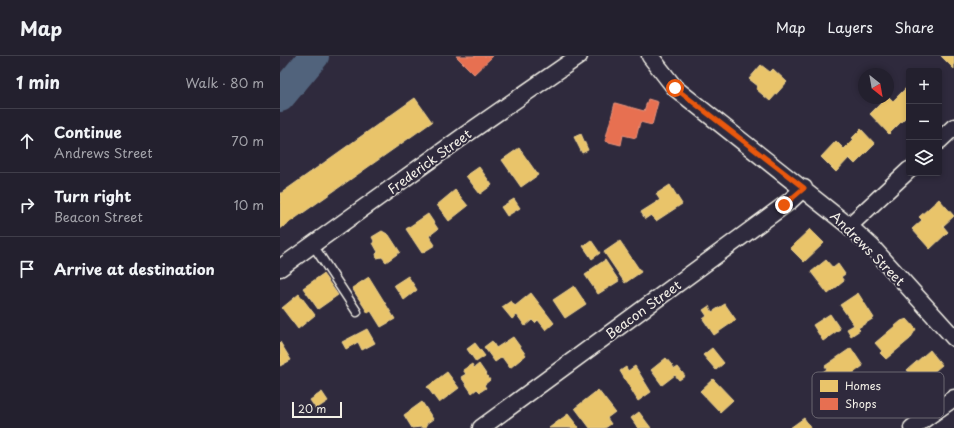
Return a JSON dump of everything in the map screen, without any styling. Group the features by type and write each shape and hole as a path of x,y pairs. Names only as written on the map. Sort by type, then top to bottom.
{"street":[{"name":"Frederick Street","path":"280,268 465,135 579,56"},
{"name":"Andrews Street","path":"650,56 675,88 804,188 873,248 954,338"},
{"path":"940,140 954,127"},
{"path":"849,226 906,173"},
{"name":"Beacon Street","path":"481,428 790,201 804,188"},
{"path":"944,405 954,398"},
{"path":"912,428 926,418"}],"lane":[{"path":"313,245 357,312"}],"building: Homes":[{"path":"941,56 954,56 954,69"},
{"path":"761,65 770,72 773,69 787,82 770,101 756,89 758,86 749,79"},
{"path":"906,88 906,117 889,134 870,114 880,104 894,104 894,100"},
{"path":"415,98 432,122 280,229 280,194"},
{"path":"861,129 875,144 855,164 849,158 836,172 821,157 836,141 844,149"},
{"path":"581,134 588,150 582,153 574,137"},
{"path":"519,148 538,175 521,187 502,160"},
{"path":"479,167 492,185 480,194 466,176"},
{"path":"670,185 682,204 656,221 651,215 645,219 641,212 660,200 656,194"},
{"path":"455,190 468,206 449,221 437,205"},
{"path":"514,199 520,208 507,216 501,207"},
{"path":"939,199 954,216 943,226 948,232 930,249 912,229 922,220 919,217"},
{"path":"428,214 438,229 429,236 435,245 422,253 406,229"},
{"path":"810,229 824,243 804,262 790,248"},
{"path":"382,231 389,235 400,252 386,262 382,257 377,258 376,254 378,252 373,243 374,241 372,237"},
{"path":"591,240 600,253 592,259 583,246"},
{"path":"620,241 641,272 625,283 604,252"},
{"path":"605,260 619,281 598,294 585,275"},
{"path":"826,260 833,268 838,264 845,274 841,277 844,281 828,294 811,272"},
{"path":"323,274 338,295 318,309 303,288"},
{"path":"408,276 417,290 404,300 394,285"},
{"path":"369,277 395,319 381,327 371,311 368,313 352,288"},
{"path":"574,286 586,304 565,318 553,300"},
{"path":"531,293 554,323 546,330 538,320 535,323 532,320 525,326 517,315 512,319 502,307 511,301 515,306"},
{"path":"858,293 874,318 858,328 860,330 851,336 847,329 854,325 840,305"},
{"path":"299,294 315,315 298,329 282,308"},
{"path":"725,304 736,320 714,335 703,319 707,316 703,310 709,306 712,312"},
{"path":"830,314 840,329 823,341 813,325"},
{"path":"907,319 916,329 910,339 886,359 880,353 882,351 875,343 901,321"},
{"path":"367,329 375,343 362,350 358,342 346,349 342,342"},
{"path":"513,337 526,355 510,368 502,357 495,362 484,347 492,341 496,348"},
{"path":"280,342 291,360 280,366"},
{"path":"475,343 485,356 476,362 467,349"},
{"path":"712,348 724,363 716,370 703,355"},
{"path":"851,348 863,366 855,372 822,372 827,369 825,366"},
{"path":"930,350 942,365 934,372 909,372 907,370"},
{"path":"666,358 675,369 678,367 685,376 679,380 675,375 662,385 651,370"},
{"path":"472,364 474,368 479,364 490,380 484,385 486,388 480,392 477,389 472,393 461,377 466,374 463,370"},
{"path":"635,366 651,392 638,401 620,371 626,367 628,371"},
{"path":"447,372 459,388 439,403 427,387"},
{"path":"713,379 733,400 720,412 700,391"},
{"path":"598,390 615,412 607,418 611,424 605,428 590,428 575,408"},
{"path":"322,392 328,401 316,409 310,400"},
{"path":"422,402 433,419 426,424 427,426 424,428 412,428 404,415"},
{"path":"639,412 651,428 638,428 631,418"},
{"path":"568,414 579,428 549,428"},
{"path":"804,418 811,428 790,428"}],"building: Shops":[{"path":"456,56 493,56 474,74"},
{"path":"648,99 658,102 652,125 640,122 636,138 623,135 621,145 605,141 615,103 644,111"}],"waterway":[{"path":"280,97 314,56"}],"route":[{"path":"675,88 804,188 784,205"}]}
